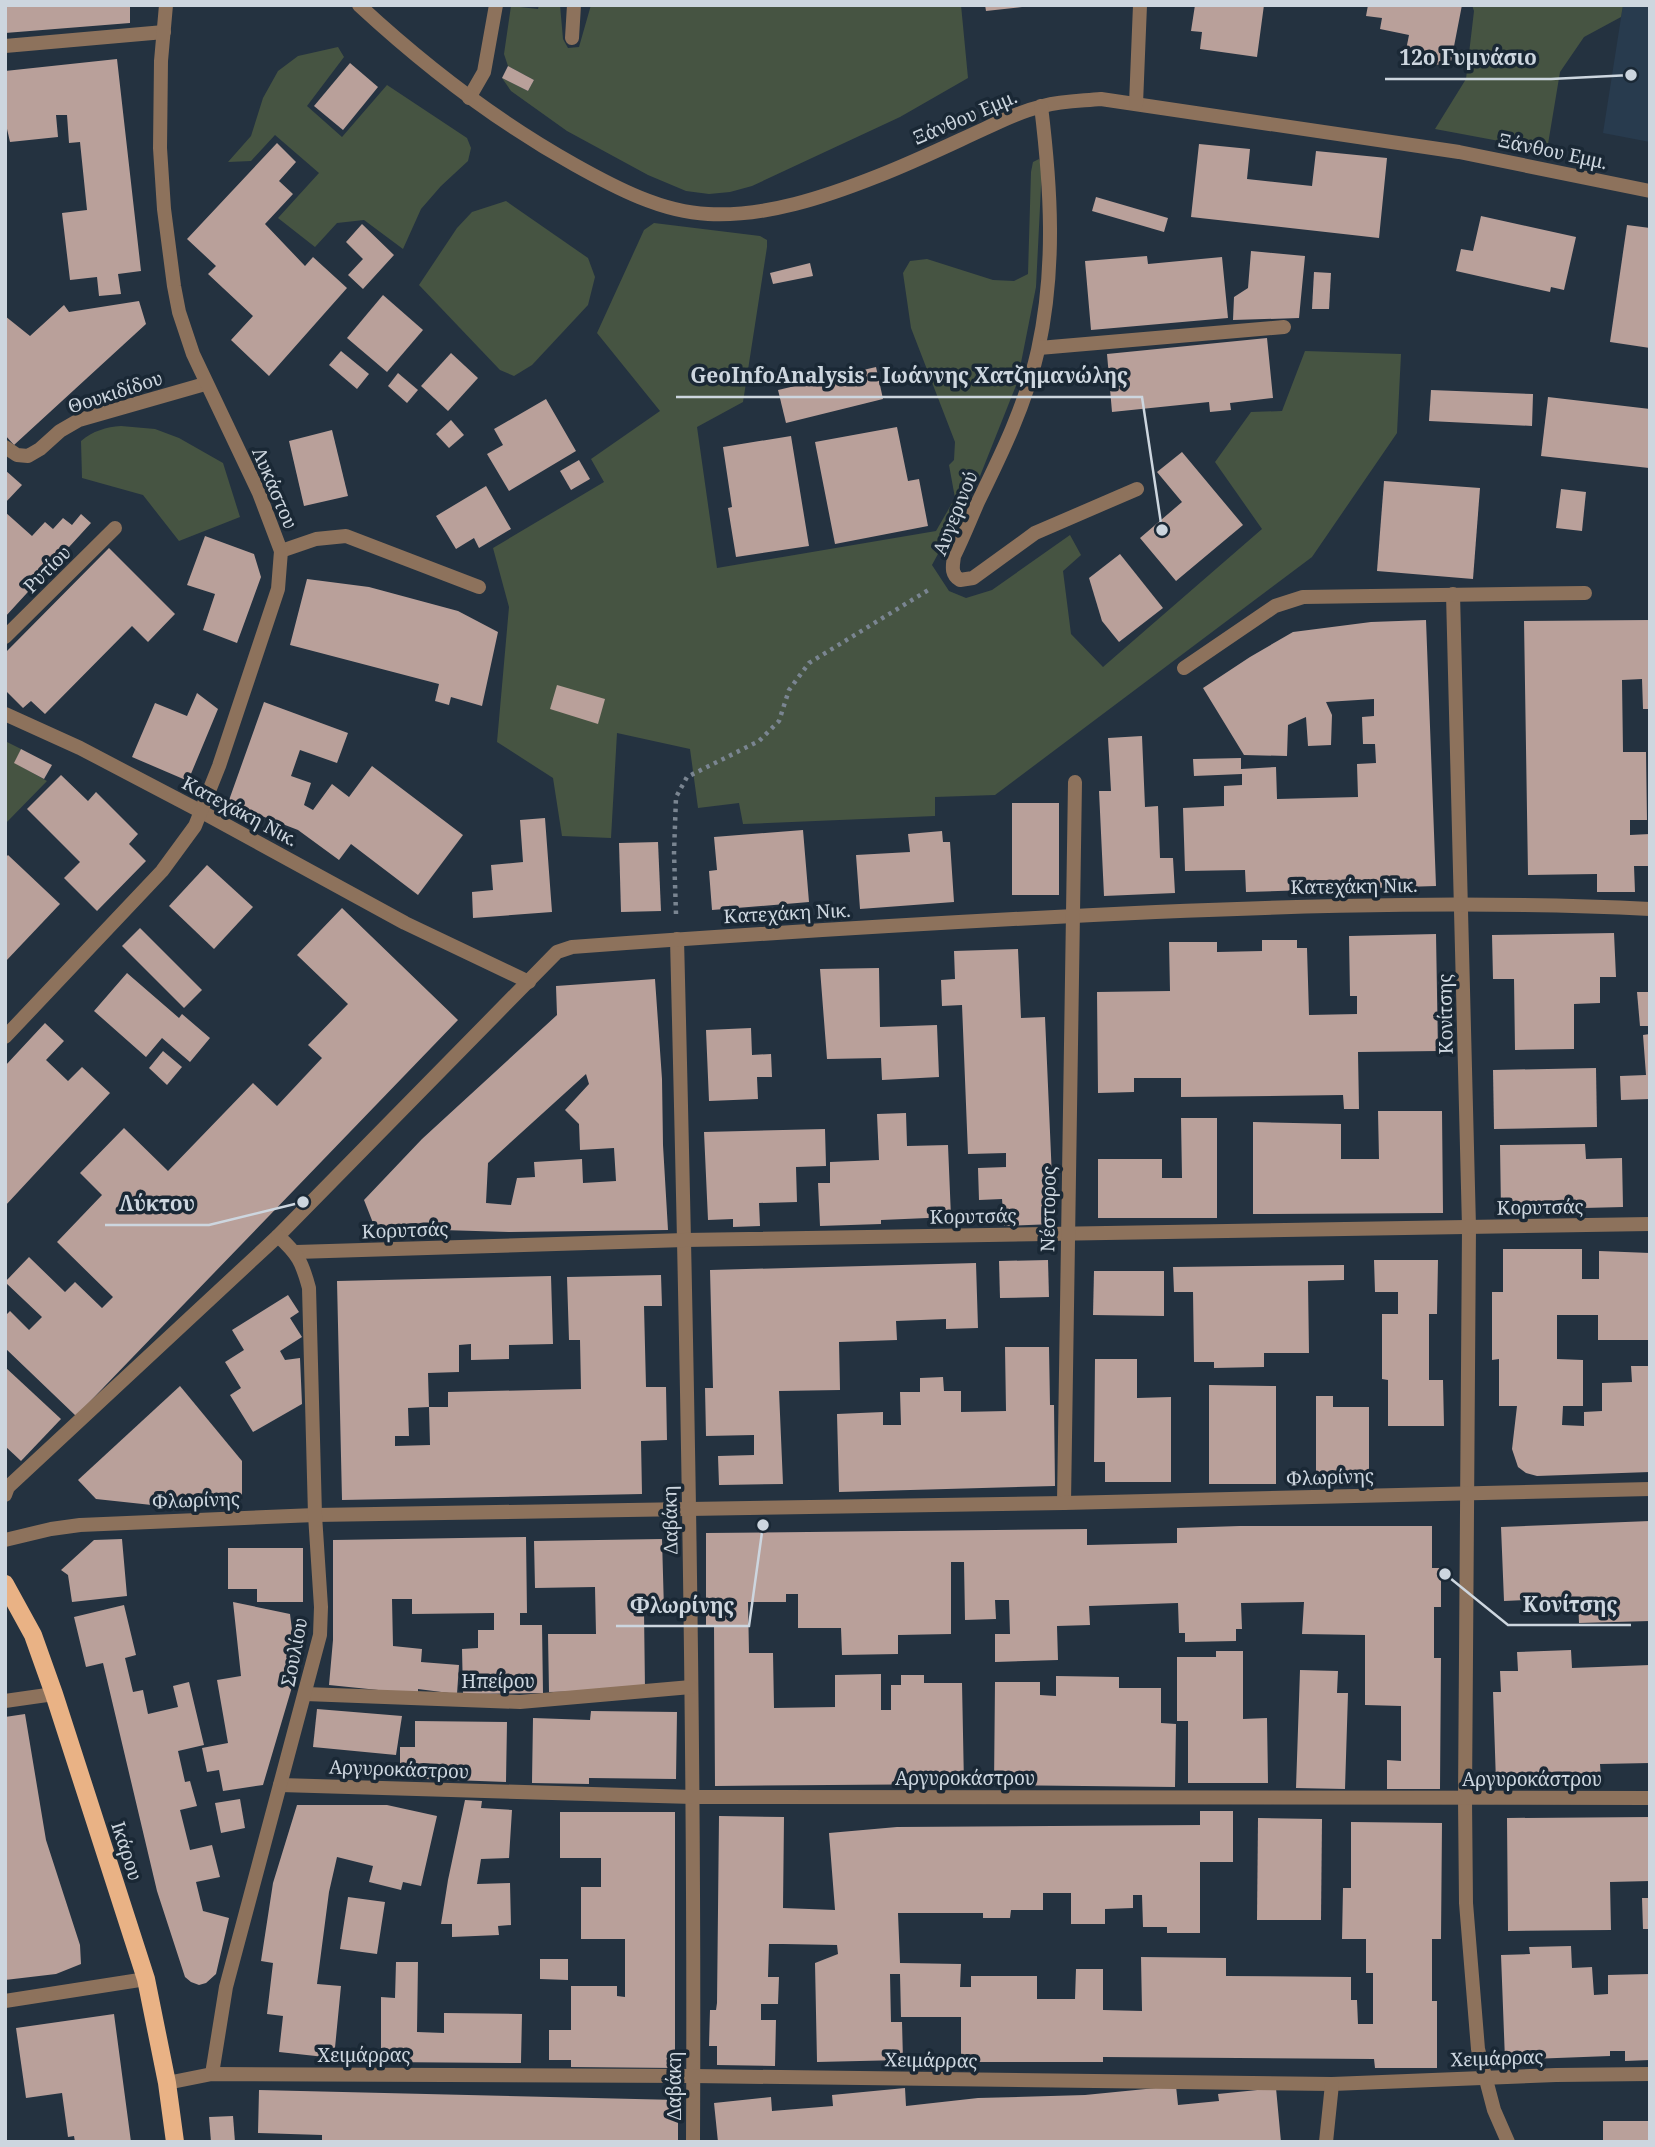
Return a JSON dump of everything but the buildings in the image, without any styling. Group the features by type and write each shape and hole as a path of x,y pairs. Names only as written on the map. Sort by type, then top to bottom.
{"main road":[{"name":"Ικάρου","path":"5,1584 33,1635 146,1979 167,2083 175,2142"}],"street":[{"name":"Λυκάστου","path":"5,1037 162,871 202,812 278,589 281,551 259,493 205,384 179,312 164,209 159,114 166,5"},
{"name":"Ξάνθου Εμμ.","path":"359,5 469,98 534,142 602,180 679,210 710,214 757,211 809,201 879,176 1022,112 1063,102 1101,100 1460,152 1650,191"},
{"path":"469,98 484,72 496,5"},
{"path":"572,38 574,5"},
{"path":"1136,104 1140,5"},
{"path":"5,46 163,32"},
{"name":"Αυγερινού","path":"1041,106 1050,186 1051,225 1048,278 1039,348 1014,426 954,556 954,572 960,580 974,578 1035,533 1137,489"},
{"path":"1039,348 1284,327"},
{"name":"Θουκιδίδου","path":"5,447 17,455 28,456 60,431 86,417 205,384"},
{"name":"Ρυτίου","path":"5,637 115,528"},
{"path":"281,551 316,538 345,536 365,541 479,587"},
{"path":"1184,668 1275,606 1289,600 1323,595 1585,593"},
{"name":"Κονίτσης","path":"1453,594 1469,1227 1466,1903 1478,2049 1494,2110 1508,2142"},
{"name":"Κατεχάκη Νικ.","path":"5,714 80,748 405,923 529,982 557,952 572,947 677,939 1073,916 1303,906 1462,903 1650,909"},
{"name":"Νέστορος","path":"1064,1503 1066,1234 1075,782"},
{"name":"Δαβάκη","path":"677,939 685,1240 693,1797 693,2142"},
{"path":"6,1488 278,1236 529,982"},
{"name":"Κορυτσάς","path":"296,1252 685,1240 1650,1224"},
{"name":"Σουλίου","path":"212,2074 226,1987 320,1635 309,1288 303,1265 296,1252 278,1236"},
{"name":"Φλωρίνης","path":"5,1540 80,1525 315,1515 1064,1503 1650,1489"},
{"name":"Ηπείρου","path":"305,1694 520,1702 691,1687"},
{"path":"5,1701 54,1694"},
{"name":"Αργυροκάστρου","path":"281,1785 693,1797 1650,1798"},
{"path":"5,2001 146,1979"},
{"name":"Χειμάρρας","path":"167,2083 212,2074 693,2076 1332,2084 1484,2077 1650,2074"},
{"path":"1326,2142 1332,2084"}],"path":[{"path":"677,939 674,853 676,797 687,776 759,741 779,721 789,690 810,663 954,572"}],"shaded area":[{"path":"1623,5 1650,5 1650,142 1603,133"}],"green space":[{"path":"539,5 560,5 563,39 568,48 579,47 591,5 961,5 968,78 900,117 752,186 709,194 686,191 648,175 567,131 511,91 502,78 528,91 534,80 508,66 504,54 511,6 538,9"},
{"path":"1472,5 1623,5 1621,17 1584,37 1560,72 1547,150 1435,129 1466,79 1474,11"},
{"path":"338,47 344,57 307,106 342,137 387,85 467,138 471,148 468,161 421,209 403,249 364,220 337,223 315,247 278,218 319,173 275,135 251,161 228,162 251,136 263,98 278,71 298,56"},
{"path":"1039,159 1042,167 1036,287 1017,383 980,476 932,565 949,591 966,598 992,590 1070,535 1081,555 1063,571 1071,634 1103,667 1262,529 1215,462 1251,412 1282,411 1305,351 1401,354 1397,433 1312,557 995,795 935,797 935,816 743,824 739,803 698,808 690,749 617,733 611,838 562,836 553,778 497,742 509,607 493,548 604,482 591,459 660,411 597,333 644,230 654,223 760,236 767,240 743,402 697,427 717,568 936,531 955,498 949,465 954,460 955,442 911,328 903,273 910,261 927,259 993,280 1014,281 1028,274 1031,172 1033,162"},
{"path":"506,201 588,258 595,277 588,305 532,365 514,376 500,370 419,285 457,228 472,212"},
{"path":"121,426 155,429 179,438 223,463 240,517 179,541 143,495 82,478 81,441 100,430"},
{"path":"5,741 21,749 15,763 47,781 5,824"}],"place":[{"name":"12o Γυμνάσιο","path":"1631,75"},
{"name":"GeoInfoAnalysis - Ιωάννης Χατζημανώλης","path":"1162,530"},
{"name":"Λύκτου","path":"303,1202"},
{"name":"Φλωρίνης","path":"763,1525"},
{"name":"Κονίτσης","path":"1445,1574"}]}
